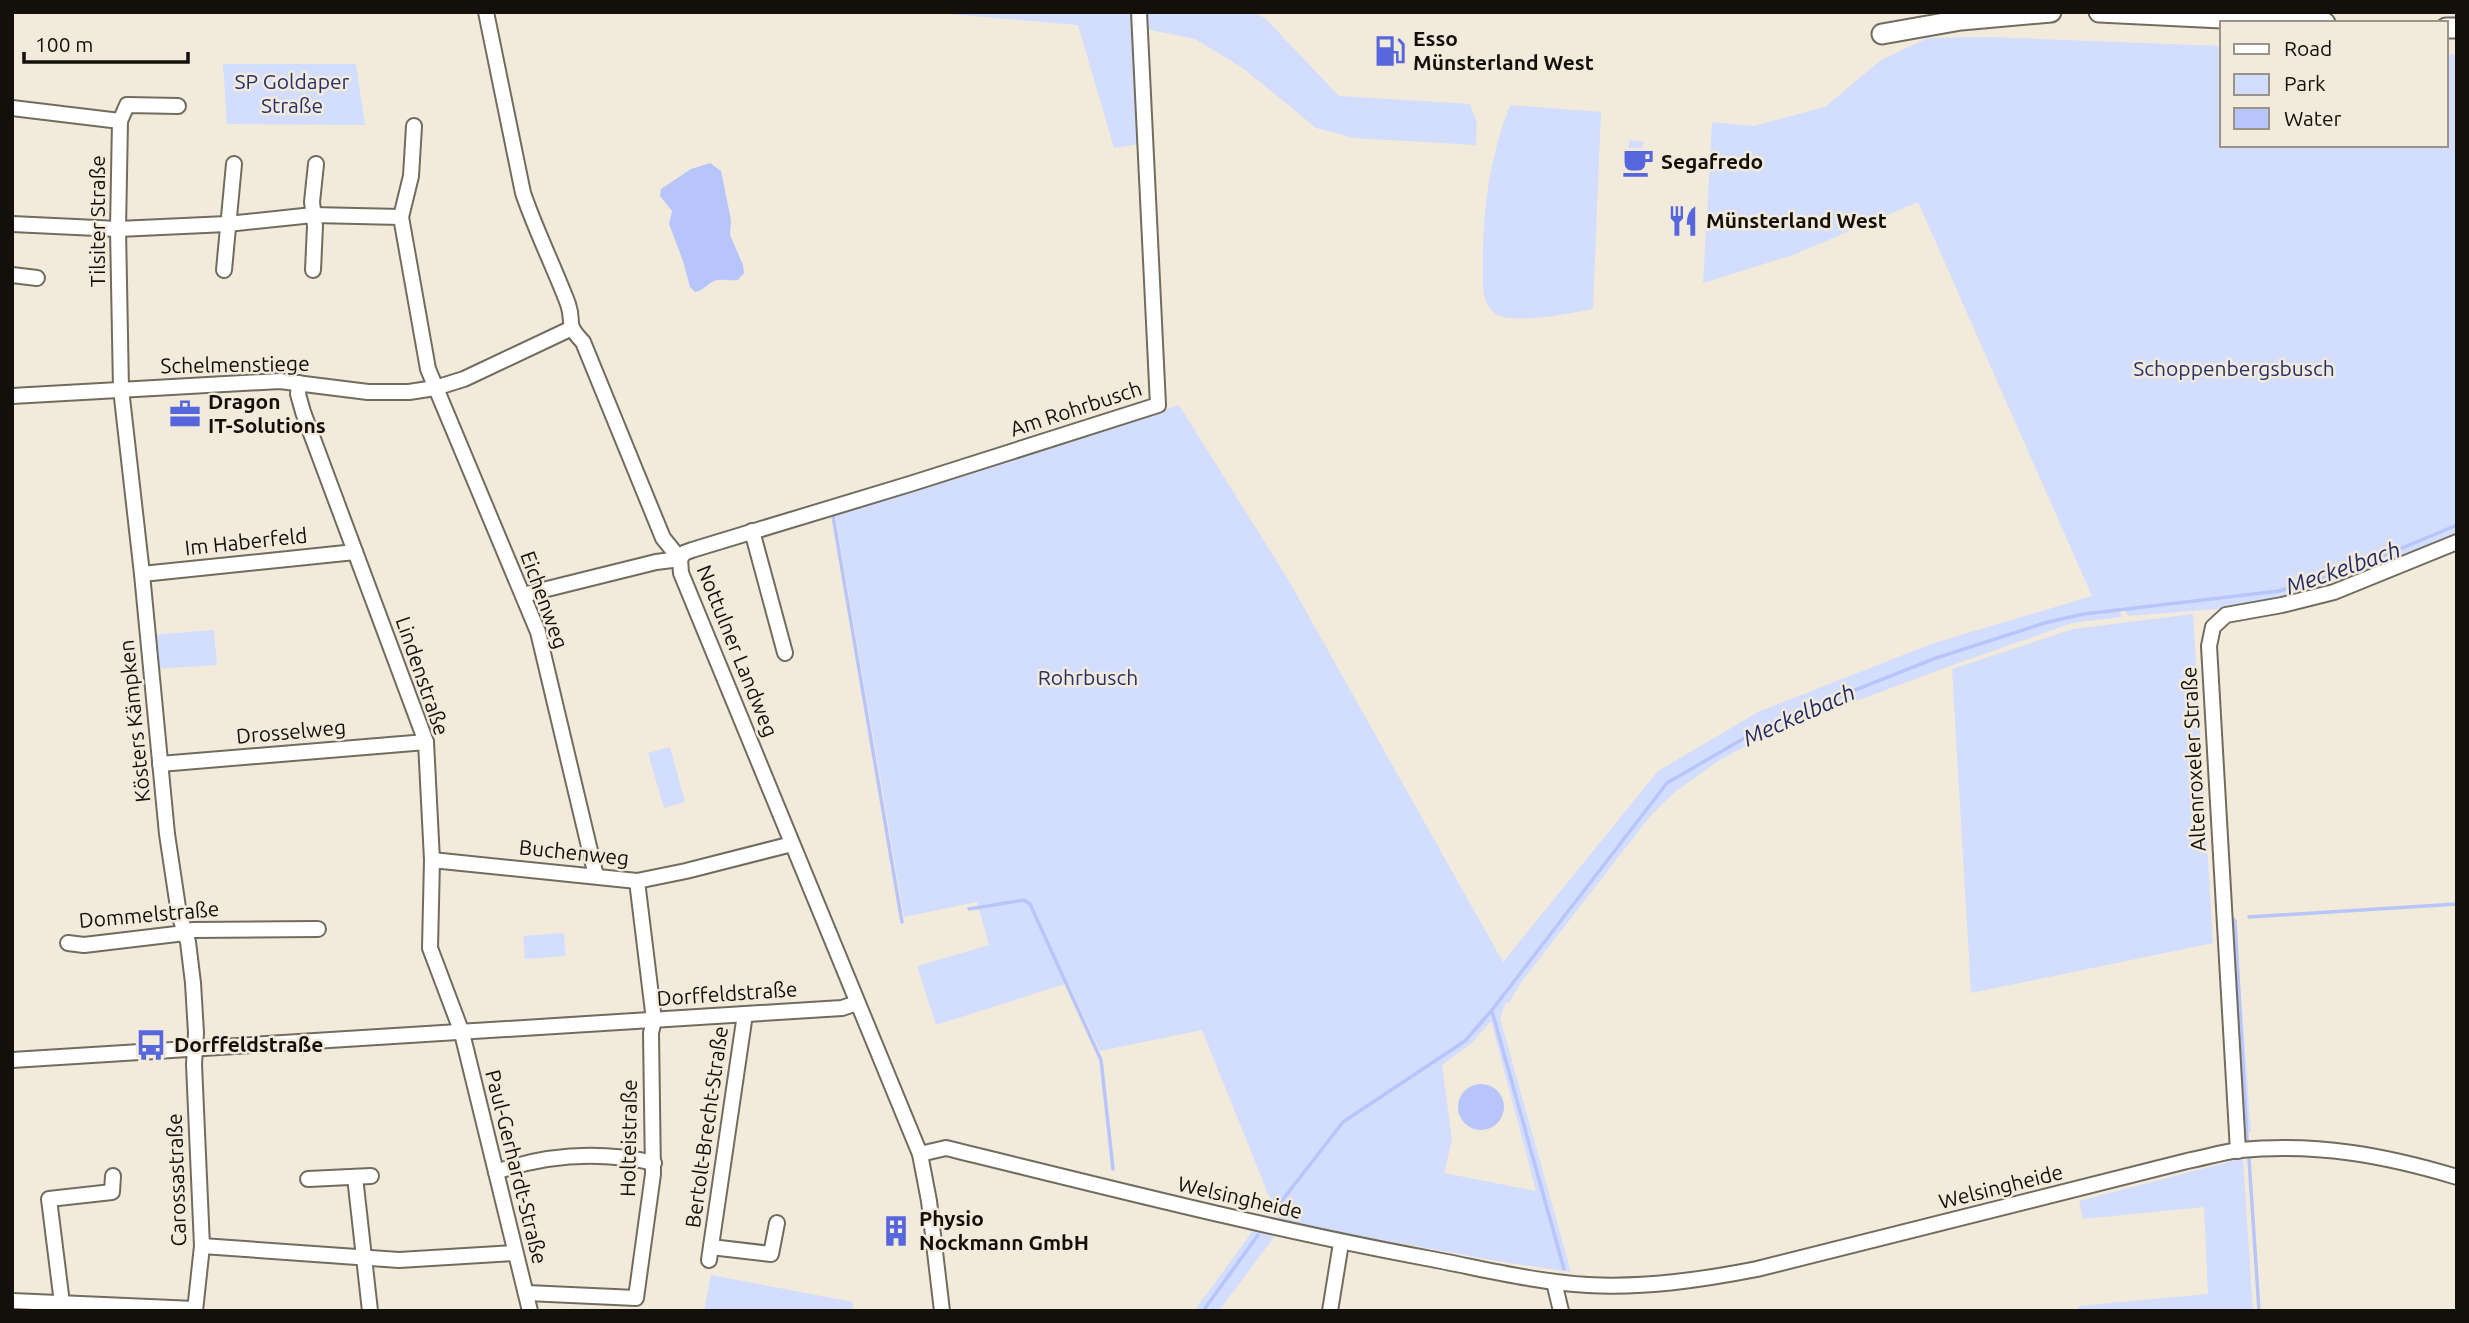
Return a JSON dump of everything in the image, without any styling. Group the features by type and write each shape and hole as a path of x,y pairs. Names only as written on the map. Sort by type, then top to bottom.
{"highway":[{"path":"1882,34 1961,20 2050,12"},
{"path":"2099,12 2284,21"}],"street":[{"name":"Nottulner Landweg","path":"486,12 523,193 569,308 570,329 583,342 663,538 680,559 681,573 920,1154 929,1201 942,1311"},
{"name":"Am Rohrbusch","path":"523,595 656,562 680,559 692,550 1158,405 1139,12"},
{"path":"12,108 120,121 127,105 178,106"},
{"name":"Tilsiter Straße","path":"120,121 118,229 121,389"},
{"path":"12,224 118,229 227,224 313,215 401,217 411,176 414,126"},
{"path":"223,270 234,164"},
{"path":"313,270 315,226 312,202 316,164"},
{"name":"Eichenweg","path":"401,217 421,329 435,388 538,632 596,876"},
{"path":"12,275 37,278"},
{"name":"Schelmenstiege","path":"12,396 280,381 368,393 409,392 464,379 570,329"},
{"name":"Lindenstraße","path":"299,383 298,394 303,412 426,742 432,859 430,948 462,1033"},
{"name":"Kösters Kämpken","path":"121,389 167,834 179,914 188,942 193,983 195,1047"},
{"path":"752,531 785,653"},
{"name":"Altenroxeler Straße","path":"2238,1151 2209,646 2213,627 2226,615 2334,592 2457,542"},
{"name":"Im Haberfeld","path":"142,575 355,552"},
{"name":"Drosselweg","path":"160,764 426,742"},
{"name":"Buchenweg","path":"432,859 637,881 792,844"},
{"path":"637,881 654,1020"},
{"name":"Dommelstraße","path":"68,943 83,945 192,930 318,929"},
{"name":"Dorffeldstraße","path":"12,1060 842,1008 857,1003"},
{"name":"Bertolt-Brecht-Straße","path":"745,1014 710,1253 771,1254 776,1223"},
{"name":"Holteistraße","path":"527,1293 635,1305 654,1163 651,1033 654,1020"},
{"name":"Paul-Gerhardt-Straße","path":"462,1033 530,1311"},
{"name":"Carossastraße","path":"195,1047 202,1247 195,1310"},
{"name":"Welsingheide","path":"920,1154 946,1148 1341,1243 1554,1282 1588,1285 1637,1285 1722,1276 2238,1151 2289,1148 2364,1154 2403,1161 2457,1177"},
{"path":"496,1172 520,1163 573,1156 608,1156 654,1163"},
{"path":"62,1308 49,1199 112,1192 113,1176"},
{"path":"355,1177 370,1311"},
{"path":"307,1180 371,1177"},
{"path":"1330,1311 1341,1243"},
{"path":"202,1247 399,1260 514,1252"},
{"path":"1554,1282 1561,1311"},
{"path":"12,1301 62,1308 195,1310"}],"green space":[{"path":"926,12 1131,12 1141,144 1114,148 1078,25"},
{"path":"1145,12 1252,12 1265,18 1339,96 1470,104 1477,123 1476,145 1354,138 1316,128 1244,69 1195,39 1146,29"},
{"path":"1989,37 2220,46 2220,147 2448,147 2448,54 2457,55 2457,534 2304,593 2228,608 2129,616 2120,606 2121,617 2072,623 1768,734 1720,760 1676,791 1651,815 1520,984 1509,1003 1506,1002 1500,1018 1571,1272 1279,1221 1202,1030 1100,1051 1068,983 936,1025 917,966 989,945 977,902 904,917 835,514 1179,405 1289,581 1503,962 1658,771 1758,712 1931,644 2092,596 1918,202 1793,255 1703,283 1712,122 1753,126 1825,107 1881,60 1928,38","holes":["1491,1021 1536,1191 1444,1173 1452,1140 1442,1065 1472,1043"]},
{"name":"SP Goldaper Straße","path":"223,64 356,64 365,125 227,124"},
{"path":"1510,105 1601,112 1593,309 1543,317 1516,318 1496,314 1487,304 1483,278 1486,203 1492,163"},
{"path":"1629,140 1645,142 1642,145 1644,155 1628,154"},
{"path":"2193,614 2213,943 1971,993 1952,669 2073,629"},
{"path":"214,630 217,665 156,669 151,635"},
{"path":"670,747 685,802 664,808 648,753"},
{"path":"2236,925 2251,1132 2243,1133 2229,926"},
{"path":"564,933 566,956 525,959 523,936"},
{"path":"2243,1158 2253,1311 2078,1311 2078,1306 2208,1294 2204,1207 2083,1219 2079,1201"},
{"path":"1255,1228 1274,1237 1219,1311 1194,1311"},
{"path":"711,1275 853,1302 853,1311 704,1311"}],"water":[{"path":"710,163 721,171 731,220 730,235 744,273 738,280 715,281 695,292 690,287 669,224 672,211 660,196 661,189 691,169"},
{"path":"1481,1084 1498,1090 1504,1107 1498,1124 1481,1130 1464,1124 1458,1107 1464,1090"}],"waterway":[{"path":"833,516 902,922"},
{"name":"Meckelbach","path":"1277,1207 1343,1122 1465,1041 1492,1010 1667,783 1767,725 1936,658 2048,622 2084,614 2279,591 2345,572 2457,525"},
{"path":"969,909 1024,900 1030,904 1101,1060 1113,1169"},
{"path":"2249,917 2457,904"},
{"path":"2232,918 2235,921 2247,1139"},
{"path":"1492,1011 1564,1269"},
{"path":"2249,1159 2259,1311"},
{"name":"Meckelbach","path":"1203,1311 1258,1235"}],"place":[{"name":"Esso Münsterland West","path":"1390,51"},
{"name":"Segafredo","path":"1638,162"},
{"name":"Münsterland West","path":"1683,221"},
{"name":"Dragon IT-Solutions","path":"185,414"},
{"name":"Dorffeldstraße","path":"151,1045"},
{"name":"Physio Nockmann GmbH","path":"896,1231"}],"park label":[{"name":"Schoppenbergsbusch","path":"2234,369"},
{"name":"Rohrbusch","path":"1088,678"}]}
